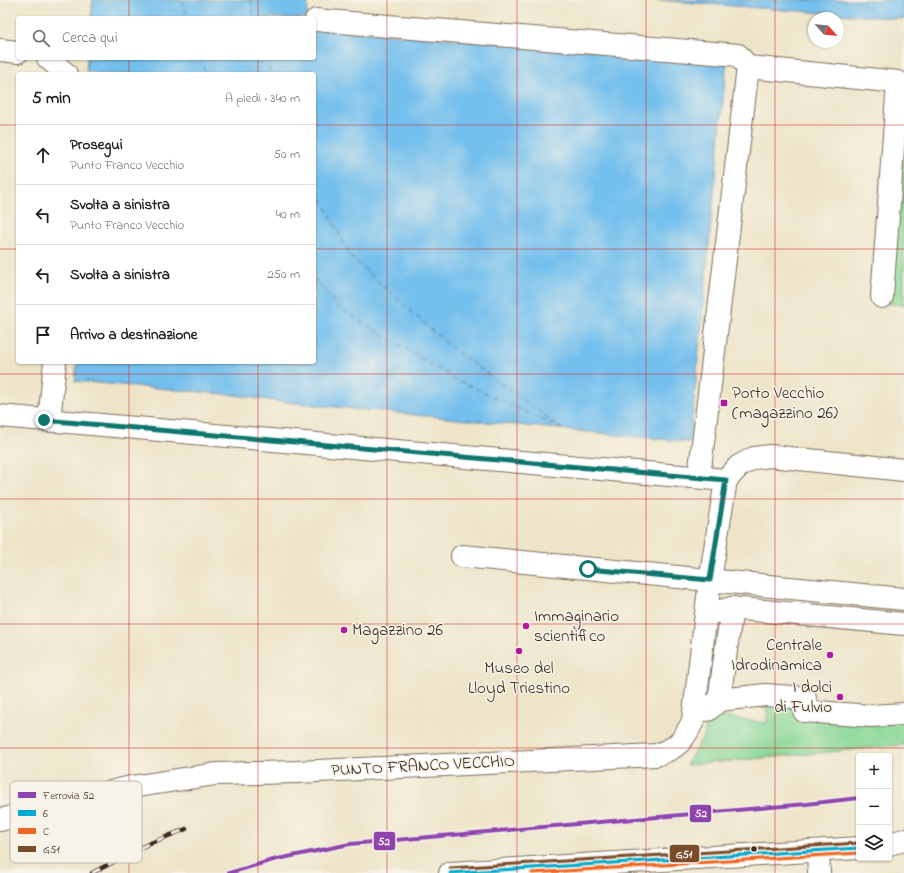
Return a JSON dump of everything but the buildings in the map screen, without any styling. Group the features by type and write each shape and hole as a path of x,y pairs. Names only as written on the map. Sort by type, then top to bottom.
{"street":[{"path":"316,20 738,55 748,67 898,82 882,297"},
{"path":"0,50 16,52"},
{"path":"50,60 64,72"},
{"path":"699,478 748,67"},
{"path":"49,421 56,364"},
{"path":"0,416 726,480 739,466 754,458 770,456 904,470"},
{"name":"PUNTO FRANCO VECCHIO","path":"142,785 216,774 296,772 656,755 667,751 676,746 685,738 693,722 710,580 726,480"},
{"path":"462,556 904,599"},
{"path":"719,700 724,610 904,624"},
{"path":"702,714 719,700 766,695 805,698 804,711 871,716 904,714"},
{"name":"PUNTO FRANCO VECCHIO","path":"0,820 10,817"},
{"path":"892,843 904,840"},
{"path":"450,873 856,848"},
{"path":"818,851 819,873"}],"green space":[{"path":"904,133 904,305 887,304"},
{"path":"767,699 904,718 904,745 686,765 705,734 708,715 767,723"}],"water":[{"path":"93,0 308,0 307,16 91,16"},
{"path":"655,0 904,0 904,19 844,14 844,12 812,12"},
{"path":"316,29 727,59 690,442 275,401 235,395 75,381 77,364 316,364 316,72 86,71 87,60 316,60"}],"ferry route":[{"path":"182,0 187,16"},
{"path":"251,0 254,16"},
{"path":"201,60 205,72"},
{"path":"267,60 270,72"},
{"path":"316,187 351,257 447,344 564,430 453,378 338,307 316,280"}],"railway":[{"path":"142,847 186,829"},
{"path":"92,873 111,863"}],"rail line":[{"name":"52","path":"229,873 273,860 350,844 856,798"}],"transit line":[{"name":"G51","path":"450,868 856,843"},
{"name":"6","path":"450,873 856,848"},
{"name":"C","path":"532,873 856,853"}],"place":[{"name":"Porto Vecchio (magazzino 26)","path":"724,403"},
{"name":"Immaginario scientifico","path":"526,626"},
{"name":"Magazzino 26","path":"344,630"},
{"name":"Museo del Lloyd Triestino","path":"519,651"},
{"name":"Centrale Idrodinamica","path":"830,655"},
{"name":"I dolci di Fulvio","path":"840,697"}],"route":[{"path":"44,420 726,480 710,580 588,569"}]}
